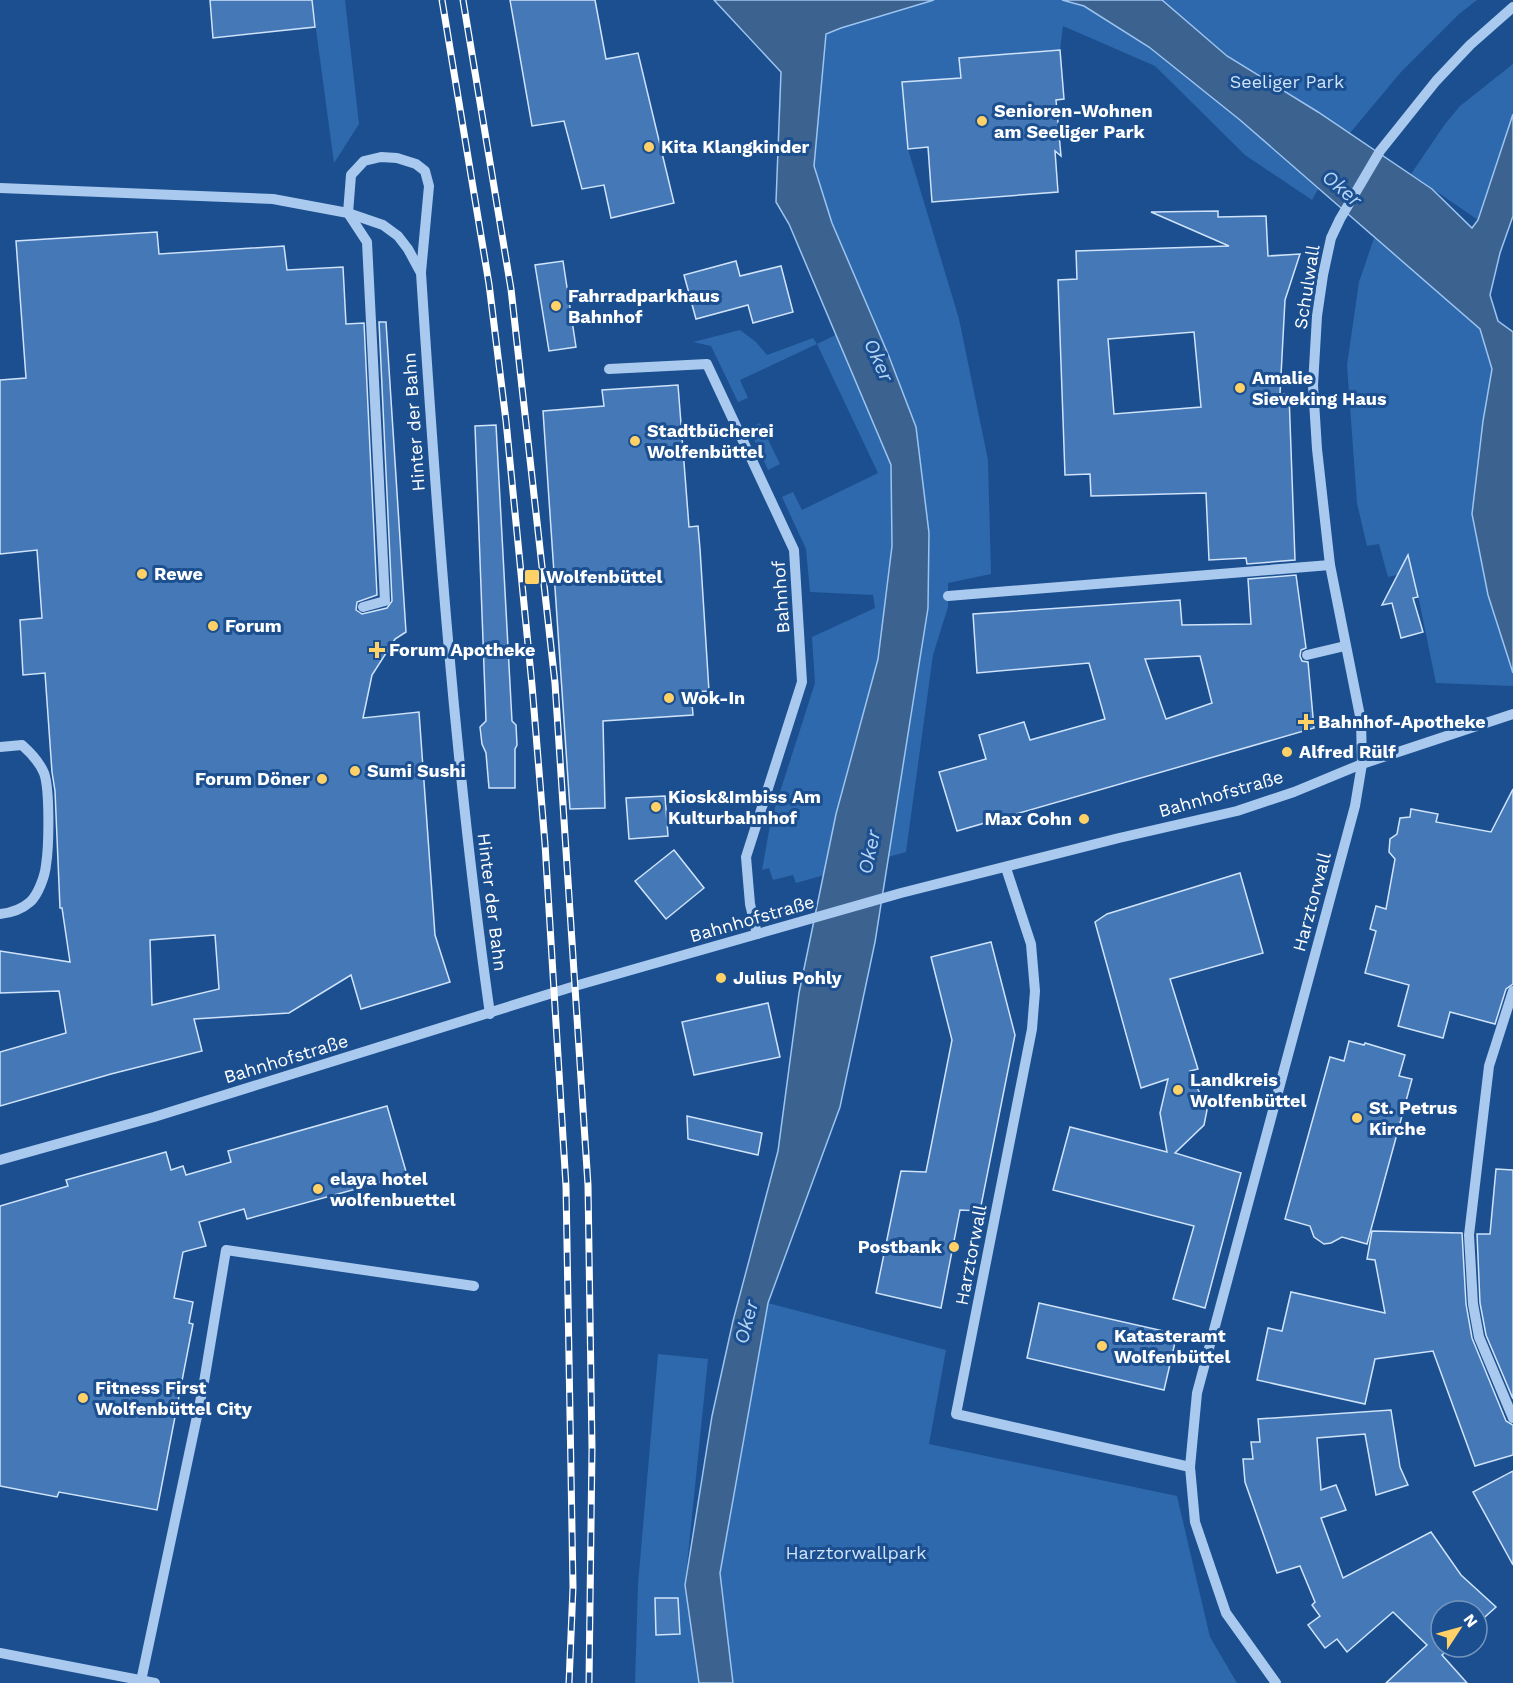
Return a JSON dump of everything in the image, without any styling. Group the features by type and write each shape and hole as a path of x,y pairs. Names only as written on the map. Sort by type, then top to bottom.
{"street":[{"name":"Schulwall","path":"1362,764 1361,722 1330,565 1317,449 1313,385 1317,316 1323,275 1331,238 1380,151 1436,81 1470,45 1513,7"},
{"path":"363,607 385,601 367,242 348,213 351,175 364,161 381,157 397,158 416,164 425,171 429,186 421,273"},
{"name":"Hinter der Bahn","path":"0,188 273,199 348,213 383,225 398,236 408,249 421,273 432,442 456,731 466,835 490,1014"},
{"name":"Bahnhof","path":"609,369 707,364 794,550 802,682 746,857 750,903 757,934"},
{"path":"948,596 1330,565"},
{"path":"1307,655 1345,646"},
{"name":"Bahnhofstraße","path":"0,1160 154,1117 575,986 902,893 1237,811 1294,792 1362,764 1513,714"},
{"path":"0,747 22,745 36,758 45,775 48,814 46,867 39,887 30,902 10,913 0,914"},
{"name":"Harztorwall","path":"1276,1683 1226,1613 1195,1522 1190,1467 1197,1393 1355,806 1362,764"},
{"name":"Harztorwall","path":"1006,868 1031,944 1035,991 1033,1019 956,1414 1190,1467"},
{"path":"1513,991 1489,1066 1469,1235 1473,1304 1479,1336 1513,1418"},
{"path":"141,1681 203,1388 226,1250 474,1286"},
{"path":"0,1653 155,1683"}],"green space":[{"path":"312,0 345,0 359,124 334,163"},
{"name":"Seeliger Park","path":"776,0 1477,0 1459,14 1401,72 1350,133 1312,200 1245,155 1155,66 1063,26 1060,50 961,78 902,82 908,149 959,319 988,460 991,574 948,583 948,607 933,655 906,852 796,883 793,875 773,880 769,868 762,870 771,820 815,683 812,637 875,608 873,595 810,592 806,549 782,497 793,492 802,510 878,473 817,344 862,322 928,580 929,533 916,427 888,354 832,223 814,166 826,34"},
{"path":"1513,64 1513,114 1478,220 1411,174 1460,106"},
{"path":"1374,238 1480,329 1492,369 1483,421 1472,514 1488,595 1513,673 1513,686 1436,683 1413,571 1388,577 1379,544 1367,546 1357,503 1347,365 1359,282"},
{"path":"740,330 756,342 767,355 813,338 817,344 740,380 748,398 738,402 711,346 693,342"},
{"path":"760,423 780,464 768,470 749,428"},
{"name":"Harztorwallpark","path":"768,1303 946,1350 929,1444 1177,1496 1210,1637 1237,1683 733,1683 720,1573"},
{"path":"658,1354 708,1359 685,1585 699,1683 635,1683 638,1584"}],"water":[{"name":"Oker","path":"714,0 934,0 826,34 814,166 832,223 888,354 916,427 929,533 928,608 875,942 840,1107 768,1303 720,1573 733,1683 699,1683 685,1585 712,1416 733,1321 778,1151 799,993 836,814 878,659 892,546 891,465 789,224 776,202 781,72"},
{"name":"Oker","path":"1062,0 1162,0 1227,56 1318,112 1432,189 1472,228 1478,220 1513,114 1513,216 1500,253 1490,295 1498,321 1513,332 1513,673 1488,595 1472,514 1483,421 1492,369 1480,329 1240,120 1149,47 1084,6"}],"building":[{"path":"210,0 312,0 315,27 213,38"},
{"path":"510,0 595,0 606,59 638,53 674,203 611,218 604,185 582,189 564,121 532,126"},
{"name":"Senioren-Wohnen am Seeliger Park","path":"1060,50 1064,99 1056,100 1061,156 1055,151 1058,192 932,202 928,147 908,149 902,82 961,78 959,58"},
{"name":"Amalie Sieveking Haus","path":"1218,211 1218,217 1266,216 1268,256 1300,254 1285,300 1280,394 1289,394 1295,560 1247,564 1246,558 1209,560 1206,493 1091,496 1090,474 1065,475 1058,280 1077,279 1076,251 1229,246 1151,212","holes":["1194,332 1201,407 1114,414 1108,339"]},
{"name":"Forum","path":"157,232 159,254 284,246 287,270 343,267 346,324 364,323 377,595 357,602 356,610 362,614 387,608 392,601 379,322 386,322 406,632 395,639 372,675 363,718 419,712 435,935 450,982 361,1009 351,975 289,1013 194,1019 202,1051 0,1106 0,1052 66,1033 59,991 0,993 0,951 70,962 62,908 60,908 55,791 45,673 23,675 20,620 42,618 37,550 0,554 0,380 26,378 16,241","holes":["215,935 219,989 152,1005 150,940"]},
{"name":"Fahrradparkhaus Bahnhof","path":"563,261 576,347 549,351 535,265"},
{"path":"736,261 740,276 781,266 793,312 753,323 748,305 696,319 684,275"},
{"path":"678,385 689,527 698,526 709,691 691,692 693,715 603,721 605,808 570,809 543,411 604,406 602,390"},
{"path":"496,425 512,721 516,725 515,788 489,788 486,753 482,744 480,727 486,721 475,426"},
{"path":"1408,555 1418,597 1413,598 1423,632 1401,638 1392,603 1382,605"},
{"path":"1296,575 1306,648 1301,650 1300,656 1302,661 1308,662 1314,728 957,831 939,772 986,759 979,735 1024,722 1030,740 1105,719 1089,663 977,673 973,614 1180,600 1182,625 1251,624 1248,579","holes":["1200,656 1212,703 1166,719 1145,659"]},
{"path":"1513,789 1513,984 1506,989 1495,1024 1450,1012 1443,1038 1398,1026 1409,985 1365,973 1376,931 1370,929 1376,906 1386,909 1395,859 1389,852 1390,839 1397,834 1400,818 1410,817 1411,809 1438,814 1436,822 1491,832"},
{"path":"665,796 668,836 629,839 626,798"},
{"path":"674,850 704,888 666,919 635,881"},
{"name":"Landkreis Wolfenbüttel","path":"1240,873 1263,953 1170,979 1198,1069 1190,1071 1207,1110 1204,1125 1175,1153 1241,1173 1205,1308 1173,1299 1194,1226 1053,1190 1070,1127 1167,1152 1160,1113 1168,1079 1141,1088 1095,922 1107,914"},
{"path":"991,942 1015,1035 980,1211 960,1210 941,1308 876,1293 901,1171 926,1172 952,1040 931,957"},
{"path":"768,1003 780,1057 694,1075 682,1022"},
{"name":"St. Petrus Kirche","path":"1349,1041 1364,1045 1365,1043 1405,1055 1399,1076 1412,1079 1367,1244 1342,1237 1324,1244 1314,1237 1310,1226 1285,1219 1330,1057 1344,1061"},
{"path":"387,1106 407,1175 247,1219 244,1209 199,1222 206,1246 183,1252 174,1298 193,1302 189,1323 193,1324 157,1510 59,1492 57,1497 0,1486 0,1206 68,1186 66,1180 166,1152 171,1170 183,1166 186,1175 231,1162 228,1151"},
{"path":"687,1116 762,1133 758,1155 688,1139"},
{"path":"1496,1169 1513,1170 1513,1399 1486,1335 1480,1303 1477,1234 1490,1234"},
{"path":"1372,1231 1462,1233 1466,1304 1472,1338 1506,1421 1513,1425 1513,1455 1475,1466 1433,1351 1375,1359 1365,1404 1257,1380 1268,1328 1282,1331 1291,1292 1385,1313 1375,1260 1367,1259"},
{"name":"Katasteramt Wolfenbüttel","path":"1039,1303 1177,1334 1164,1390 1027,1358"},
{"path":"1391,1410 1400,1467 1408,1485 1376,1495 1365,1434 1317,1438 1321,1490 1336,1485 1346,1510 1321,1518 1343,1578 1431,1532 1461,1575 1487,1599 1429,1599 1429,1659 1446,1659 1467,1683 1386,1683 1427,1645 1393,1612 1347,1652 1337,1639 1325,1648 1308,1625 1320,1616 1312,1605 1315,1602 1300,1566 1277,1573 1245,1482 1243,1459 1253,1459 1251,1442 1260,1442 1258,1419"},
{"path":"1513,1471 1513,1565 1473,1492"},
{"path":"655,1598 678,1598 680,1634 656,1635"},
{"path":"1489,1601 1496,1607 1489,1613"}],"railway":[{"path":"442,0 489,284 506,421 545,844 566,1186 573,1587 569,1683"},
{"path":"463,0 511,289 555,683 588,1185 592,1448 589,1683"}],"place":[{"name":"Senioren-Wohnen am Seeliger Park","path":"982,121"},
{"name":"Kita Klangkinder","path":"649,147"},
{"name":"Fahrradparkhaus Bahnhof","path":"556,306"},
{"name":"Amalie Sieveking Haus","path":"1240,388"},
{"name":"Stadtbücherei Wolfenbüttel","path":"635,441"},
{"name":"Rewe","path":"142,574"},
{"name":"Wolfenbüttel","path":"532,577"},
{"name":"Forum","path":"213,626"},
{"name":"Forum Apotheke","path":"377,650"},
{"name":"Wok-In","path":"669,698"},
{"name":"Bahnhof-Apotheke","path":"1306,722"},
{"name":"Alfred Rülf","path":"1287,752"},
{"name":"Sumi Sushi","path":"355,771"},
{"name":"Forum Döner","path":"322,779"},
{"name":"Kiosk&Imbiss Am Kulturbahnhof","path":"656,807"},
{"name":"Max Cohn","path":"1084,819"},
{"name":"Julius Pohly","path":"721,978"},
{"name":"Landkreis Wolfenbüttel","path":"1178,1090"},
{"name":"St. Petrus Kirche","path":"1357,1118"},
{"name":"elaya hotel wolfenbuettel","path":"318,1189"},
{"name":"Postbank","path":"954,1247"},
{"name":"Katasteramt Wolfenbüttel","path":"1102,1346"},
{"name":"Fitness First Wolfenbüttel City","path":"83,1398"}]}
